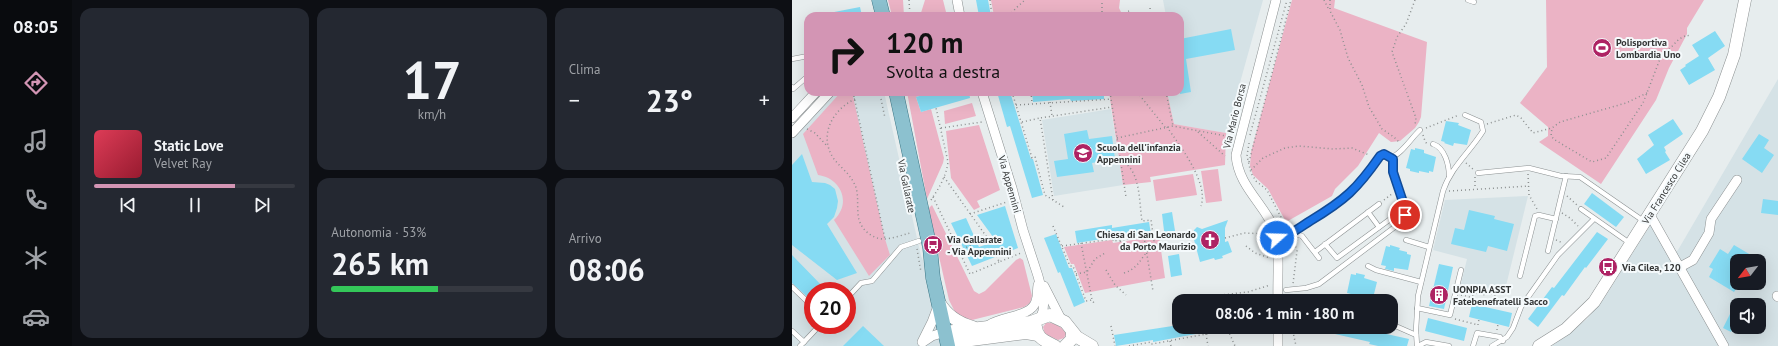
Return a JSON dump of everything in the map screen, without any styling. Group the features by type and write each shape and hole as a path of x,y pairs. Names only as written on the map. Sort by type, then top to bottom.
{"main road":[{"path":"872,0 875,12"},
{"path":"879,0 882,12"},
{"name":"Via Gallarate","path":"884,96 915,237 933,278"},
{"name":"Via Gallarate","path":"897,96 930,248 933,278 946,342"}],"street":[{"path":"957,0 959,12"},
{"name":"Via Mario Borsa","path":"1276,0 1236,155 1240,176 1266,213 1277,238 1278,294"},
{"name":"Via Francesco Cilea","path":"1539,346 1560,334 1584,313 1601,291 1702,131 1719,97 1734,55 1745,0"},
{"path":"792,118 817,96"},
{"path":"792,133 818,96"},
{"name":"Via Appennini","path":"939,302 951,317 982,335 1038,334 1036,326 1043,311 1044,299 983,96"},
{"path":"1680,267 1693,260 1709,233 1711,219 1737,180"},
{"path":"1648,218 1680,267 1724,346"},
{"name":"Via Appennini","path":"1038,276 1062,321"},
{"name":"Via Appennini","path":"967,346 982,335 993,322 1027,312 1033,308 1037,299 1038,276"},
{"path":"921,344 932,322 939,302"},
{"name":"Via Appennini","path":"946,342 982,335 1050,315 1068,325 1072,332 1092,346"},
{"path":"1038,334 1041,339 1059,345 1072,339 1072,332"},
{"path":"1278,334 1278,346"},
{"path":"921,344 932,336 946,342"}],"lane":[{"path":"1468,0 1474,2"},
{"path":"792,59 804,57"},
{"path":"792,87 793,89 804,80"},
{"path":"1449,346 1426,342 1418,346 1416,335 1417,308 1421,282 1443,191 1449,176 1483,131 1483,125 1478,120 1465,114"},
{"path":"1292,235 1347,196 1361,183 1381,153 1391,156 1397,155 1410,139 1420,130"},
{"path":"1433,144 1439,147 1444,153 1449,167 1449,176"},
{"path":"1286,290 1306,288 1319,284 1401,222 1405,215 1393,172 1393,160 1391,156"},
{"path":"1478,173 1528,168 1582,178 1648,218"},
{"path":"1548,251 1566,176"},
{"path":"1314,252 1379,204"},
{"path":"1581,209 1631,244"},
{"path":"1368,212 1379,226"},
{"path":"1520,276 1535,218 1538,215 1556,219"},
{"path":"1492,346 1503,341 1510,333 1522,305 1566,245 1594,219"},
{"path":"1326,244 1337,258 1389,220"},
{"path":"1277,238 1292,235 1302,236 1319,258"},
{"path":"856,289 862,283 872,280 901,246 915,237"},
{"path":"1406,240 1429,247"},
{"path":"1368,266 1376,270 1421,282"},
{"path":"1417,308 1448,316 1450,314 1461,270"},
{"path":"792,287 804,298"},
{"path":"1398,327 1416,335"},
{"path":"792,331 802,344 811,334"},
{"path":"1473,346 1477,333 1500,337 1503,341"}],"path":[{"path":"909,0 910,12"},
{"path":"990,0 992,12"},
{"path":"1012,12 1025,0"},
{"path":"1102,0 1102,12"},
{"path":"1287,0 1248,146 1249,166 1254,178 1267,190 1287,229"},
{"path":"1249,166 1250,153 1291,0"},
{"path":"1324,0 1340,30 1348,58 1362,85 1369,107 1382,129 1400,143 1391,156"},
{"path":"1330,0 1330,11"},
{"path":"1415,0 1406,24 1397,37 1392,52 1416,118 1415,127 1420,130 1426,143 1433,144"},
{"path":"1150,8 1150,12"},
{"path":"1552,128 1551,136 1555,140 1592,162 1603,160 1610,155 1638,112 1660,59 1680,39 1686,35 1691,37"},
{"path":"1483,125 1516,115 1521,118 1533,133 1552,128 1560,122 1626,103 1647,93"},
{"path":"854,96 885,239"},
{"path":"884,96 885,118"},
{"path":"1013,96 1032,158 1035,157 1045,195 1064,207"},
{"path":"1031,96 1032,103"},
{"path":"1111,96 1126,197"},
{"path":"1140,96 1166,127 1195,170 1203,197 1201,206"},
{"path":"1167,96 1173,126"},
{"path":"828,147 827,135 831,120 842,106 855,99"},
{"path":"1015,105 1069,100 1069,103 1111,99"},
{"path":"1050,102 1052,116"},
{"path":"1022,122 1112,107"},
{"path":"922,214 944,177 948,162 942,128 936,108"},
{"path":"1420,130 1465,114"},
{"path":"1040,118 1052,200"},
{"path":"942,128 982,122"},
{"path":"1117,138 1173,126 1226,136"},
{"path":"803,128 815,132 828,147 835,161 850,177 856,187 858,194 858,214 862,227 874,236 885,239 915,237"},
{"path":"1196,131 1225,156"},
{"path":"1251,170 1263,158 1286,148 1300,146 1333,149 1352,148 1369,155"},
{"path":"1121,161 1127,165 1134,176 1142,221 1151,220 1155,248"},
{"path":"1528,168 1529,195 1533,203 1536,205 1538,215"},
{"path":"944,177 987,237 991,241 1000,236"},
{"path":"1443,191 1529,186"},
{"path":"1379,204 1398,189"},
{"path":"1562,195 1570,197 1581,209"},
{"path":"933,197 970,274 1023,252"},
{"path":"970,214 1007,202"},
{"path":"1558,212 1568,216 1582,230"},
{"path":"1053,226 1070,266 1073,266 1086,301 1092,300"},
{"path":"1225,238 1244,233 1267,234"},
{"path":"1292,235 1297,251 1293,286"},
{"path":"1062,246 1113,238 1113,241 1153,236"},
{"path":"959,251 987,237"},
{"path":"1144,237 1153,291"},
{"path":"1551,239 1566,245"},
{"path":"1120,240 1126,250"},
{"path":"1081,243 1092,300 1094,303"},
{"path":"1124,273 1133,270 1139,264 1146,252 1155,248 1184,245"},
{"path":"1246,246 1254,253 1270,258"},
{"path":"1076,274 1087,272 1095,259 1105,253"},
{"path":"997,256 999,262"},
{"path":"1106,270 1115,285 1126,296"},
{"path":"1230,294 1248,292 1270,284"},
{"path":"1455,294 1470,297 1476,293 1486,295 1489,293 1495,294 1496,298 1522,305"},
{"path":"1448,316 1478,325"},
{"path":"1111,326 1114,346"},
{"path":"1129,346 1151,342 1152,344 1206,334 1208,346"},
{"path":"1230,334 1235,346"},
{"path":"1293,334 1296,346"},
{"path":"1170,341 1171,346"}],"shaded area":[{"path":"888,0 903,0 904,12 891,12"},
{"path":"925,0 943,0 946,12 921,12"},
{"path":"991,0 1120,0 1119,8 1121,12 993,12"},
{"path":"1163,0 1263,0 1226,133 1174,124 1168,96 1184,96 1184,12 1165,12"},
{"path":"1292,0 1335,0 1334,8 1427,42 1421,117 1415,128 1400,141 1391,142 1379,133 1358,166 1335,189 1332,196 1286,222 1268,189 1253,175 1250,166 1251,152"},
{"path":"1546,0 1704,0 1687,28 1687,34 1669,68 1656,100 1601,184 1539,142 1548,136 1548,127 1520,103 1547,67"},
{"path":"1778,79 1778,346 1724,346 1673,254 1678,250"},
{"path":"831,96 885,96 921,256 931,278 945,346 792,346 792,137"},
{"path":"837,96 853,96 885,239 890,255 869,276 834,220 842,206 843,199 841,192 833,181 818,175 803,134"},
{"path":"908,96 920,96 916,97 921,112 931,109 944,158 927,199"},
{"path":"1110,96 1168,96 1174,124 1226,133 1225,165 1150,177 1151,182 1123,185"},
{"path":"972,103 976,116 945,124 944,111"},
{"name":"Scuola dell'infanzia Appennini","path":"1111,109 1123,185 1054,196 1042,120"},
{"path":"979,125 1000,190 977,201 980,207 974,210 951,178 946,131"},
{"path":"1218,169 1222,201 1206,203 1201,171"},
{"path":"1193,174 1197,195 1156,201 1153,180"},
{"path":"1528,196 1504,294 1461,284 1467,259 1433,250 1445,200"},
{"path":"932,205 974,291 979,294 985,291 1016,260 1020,258 1023,260 1032,296 1030,303 1024,307 972,320 965,319 955,312 949,300 928,209"},
{"path":"1653,221 1724,346 1552,346 1587,319 1607,294"},
{"path":"1159,236 1165,278 1085,293 1074,264 1071,264 1064,247 1112,240 1113,243"},
{"path":"1046,323 1052,323 1065,331 1066,334 1064,338 1058,340 1045,334 1043,327"}],"building":[{"path":"976,0 988,0 990,12 978,12"},
{"path":"860,7 861,12 834,12"},
{"path":"1231,29 1235,50 1186,59 1191,92 1184,93 1184,38"},
{"path":"1715,31 1725,46 1708,58 1715,70 1689,85 1680,70 1699,56 1692,45"},
{"path":"970,96 970,98 921,112 916,97"},
{"path":"998,96 1011,96 1031,159 1033,159 1043,195 1032,198 1010,126 1007,127"},
{"path":"1032,96 1104,96 1104,99 1071,101 1070,99 1033,102"},
{"path":"1673,119 1683,134 1664,147 1670,160 1646,174 1637,159 1654,145 1648,135"},
{"path":"1446,121 1459,123 1458,125 1471,130 1467,145 1454,143 1453,146 1441,141"},
{"path":"1087,130 1089,139 1112,136 1115,159 1092,163 1094,172 1057,177 1054,161 1068,159 1064,134"},
{"path":"1759,134 1769,140 1764,148 1774,155 1762,173 1742,159"},
{"path":"1415,148 1424,150 1424,153 1436,157 1433,172 1429,171 1429,173 1419,171 1419,173 1410,171 1410,169 1406,168 1411,149 1415,150"},
{"path":"802,154 812,182 825,183 835,189 838,201 837,208 834,217 827,224 857,273 837,280 792,245 792,165"},
{"path":"1592,193 1624,217 1616,227 1584,204"},
{"path":"1763,199 1778,201 1778,215 1761,213"},
{"path":"1005,206 1018,248 972,266 951,223 966,218 979,247 996,241 977,215"},
{"path":"1469,210 1495,216 1494,219 1514,224 1507,251 1488,246 1486,252 1451,244 1455,228 1464,230"},
{"path":"1172,212 1176,237 1165,239 1162,214"},
{"name":"Chiesa di San Leonardo da Porto Maurizio","path":"1228,220 1225,228 1225,242 1228,241 1232,252 1222,256 1223,258 1215,260 1214,258 1200,262 1193,236 1194,230 1197,227 1202,229"},
{"path":"1149,222 1151,234 1114,240 1114,237 1077,243 1075,231 1112,225 1112,228"},
{"path":"1597,232 1608,239 1538,327 1528,319"},
{"path":"1056,234 1069,268 1072,268 1085,302 1074,307 1044,238"},
{"path":"1390,245 1400,248 1399,250 1407,252 1407,254 1411,255 1408,270 1394,268 1394,271 1385,269 1386,266 1381,265 1386,246 1390,247"},
{"path":"1734,245 1749,254 1730,254 1730,290 1709,277 1713,269 1709,267 1720,249 1728,254"},
{"path":"1179,254 1182,275 1171,277 1168,256"},
{"path":"792,255 818,282 804,282 804,294 792,283"},
{"name":"UONPIA ASST Fatebenefratelli Sacco","path":"1439,264 1453,267 1444,309 1429,306"},
{"path":"1356,273 1365,275 1364,278 1377,282 1374,294 1347,293 1351,274 1356,275"},
{"path":"1472,304 1512,313 1509,327 1469,317"},
{"path":"1730,314 1730,332 1723,328"},
{"path":"1428,318 1467,328 1464,341 1425,331"},
{"path":"863,326 884,346 843,346"},
{"path":"1172,326 1172,334 1196,334 1153,342 1153,340 1116,346 1114,335"},
{"path":"1335,334 1386,334 1409,339 1407,346 1378,346 1369,344 1370,342"}],"place":[{"name":"Polisportiva Lombardia Uno","path":"1602,48"},
{"name":"Scuola dell'infanzia Appennini","path":"1083,153"},
{"name":"Chiesa di San Leonardo da Porto Maurizio","path":"1210,240"},
{"name":"Via Gallarate - Via Appennini","path":"933,245"},
{"name":"Via Cilea, 120","path":"1608,267"},
{"name":"UONPIA ASST Fatebenefratelli Sacco","path":"1439,295"}],"route":[{"path":"1277,238 1296,231 1334,207 1361,183 1380,156 1384,154 1393,159 1392,169 1395,182 1403,202 1405,215"}]}
